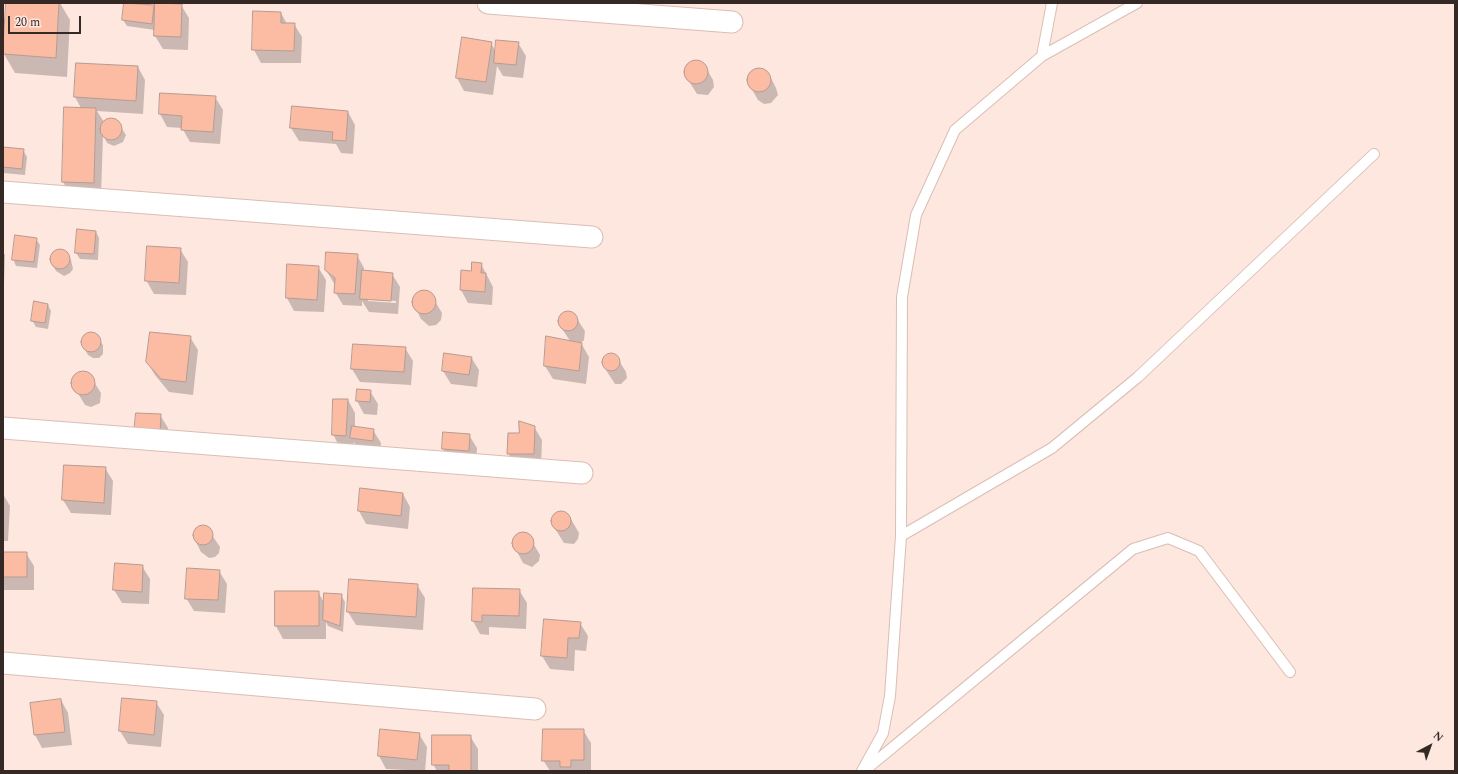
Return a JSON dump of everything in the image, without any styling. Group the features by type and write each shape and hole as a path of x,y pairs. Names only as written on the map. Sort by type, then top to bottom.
{"street":[{"path":"488,3 732,22"},
{"path":"3,192 592,237"},
{"path":"3,428 582,473"},
{"path":"3,663 535,709"}],"lane":[{"path":"1042,56 1052,3"},
{"path":"863,771 883,733 890,696 901,536 902,297 916,215 955,130 1042,56 1137,3"},
{"path":"901,536 1052,448 1138,378 1374,154"},
{"path":"863,771 1133,549 1168,538 1199,551 1290,672"}],"building":[{"path":"6,3 59,3 56,58 3,54"},
{"path":"124,3 154,5 152,24 122,20"},
{"path":"155,3 182,4 181,37 154,36"},
{"path":"253,11 281,12 281,23 295,23 294,51 252,50"},
{"path":"462,37 492,42 486,82 456,78"},
{"path":"496,40 519,42 516,65 494,63"},
{"path":"696,60 701,61 707,67 707,77 701,83 696,84 691,83 685,77 684,72 685,67 691,61"},
{"path":"76,63 138,66 136,101 74,97"},
{"path":"759,68 764,69 770,75 770,85 764,91 759,92 754,91 748,85 747,80 748,75 754,69"},
{"path":"160,93 216,96 213,132 181,130 182,116 159,114"},
{"path":"292,106 348,111 346,141 332,140 333,132 290,128"},
{"path":"64,107 96,108 94,183 62,182"},
{"path":"107,118 115,118 122,125 122,133 115,140 107,140 100,133 100,125"},
{"path":"3,147 24,149 22,169 3,167"},
{"path":"77,229 96,231 94,254 75,253"},
{"path":"15,235 37,238 34,262 12,260"},
{"path":"147,246 181,248 179,283 145,281"},
{"path":"60,249 67,252 70,259 67,266 60,269 53,266 50,259 53,252"},
{"path":"326,252 358,254 355,294 334,293 335,278 325,270"},
{"path":"472,262 482,263 481,273 486,273 485,292 460,290 461,270 471,271"},
{"path":"287,264 319,266 317,300 286,298"},
{"path":"362,270 393,273 391,301 360,299"},
{"path":"424,290 432,294 436,302 432,310 424,314 416,310 412,302 416,294"},
{"path":"34,301 48,304 45,323 31,321"},
{"path":"564,311 572,311 578,317 578,325 572,331 564,331 558,325 558,317"},
{"path":"91,332 98,335 101,342 98,349 91,352 84,349 81,342 84,335"},
{"path":"150,332 191,336 186,382 161,379 146,362"},
{"path":"546,336 582,343 579,371 544,366"},
{"path":"353,344 406,347 404,372 351,369"},
{"path":"444,353 472,357 469,375 442,371"},
{"path":"607,353 615,353 620,358 618,369 615,371 607,371 602,366 602,358"},
{"path":"83,371 91,375 95,383 91,391 83,395 75,391 71,383 75,375"},
{"path":"357,389 371,390 370,402 356,401"},
{"path":"333,399 348,399 346,436 332,435"},
{"path":"136,413 161,414 160,434 134,433"},
{"path":"519,421 535,426 534,454 507,454 508,433 519,433"},
{"path":"352,426 374,429 373,441 350,438"},
{"path":"443,432 470,434 469,451 442,449"},
{"path":"64,465 106,467 104,503 62,500"},
{"path":"360,488 403,493 401,516 358,511"},
{"path":"557,511 565,511 571,517 571,525 565,531 557,531 551,525 551,517"},
{"path":"199,525 207,525 213,531 213,539 207,545 199,545 193,539 193,531"},
{"path":"523,532 527,533 533,539 533,547 527,553 523,554 519,553 513,547 512,543 513,539 519,533"},
{"path":"3,552 27,552 27,577 3,577"},
{"path":"115,563 143,565 142,592 113,590"},
{"path":"187,568 220,570 218,600 185,599"},
{"path":"349,579 418,584 416,617 347,612"},
{"path":"473,588 520,589 519,616 482,615 482,622 472,621"},
{"path":"275,591 319,591 319,626 275,626"},
{"path":"324,593 342,594 340,626 323,620"},
{"path":"544,619 581,622 579,638 568,638 567,658 541,656"},
{"path":"122,698 157,701 154,735 119,731"},
{"path":"61,699 65,732 34,735 30,703"},
{"path":"380,729 420,733 417,760 378,756"},
{"path":"543,729 584,729 584,760 571,760 571,767 560,767 560,761 542,761"},
{"path":"432,735 471,735 471,771 449,771 449,765 432,765"}]}
